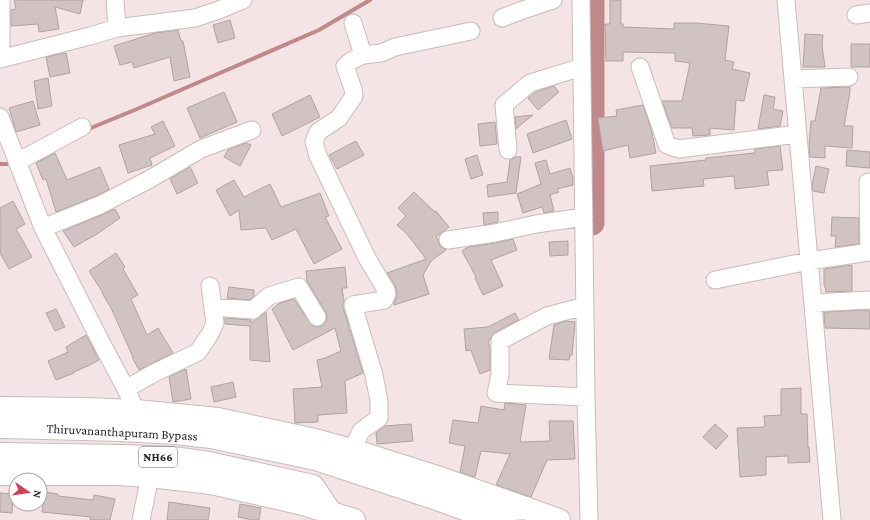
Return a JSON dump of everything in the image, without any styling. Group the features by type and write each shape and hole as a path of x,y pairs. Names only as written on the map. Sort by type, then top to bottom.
{"main road":[{"name":"Thiruvananthapuram Bypass","path":"0,408 136,411 218,419 315,440 352,450 443,479 559,520"},
{"name":"Thiruvananthapuram Bypass","path":"0,428 122,430 176,433 210,437 316,459 473,512 526,508"},
{"name":"Thiruvananthapuram Bypass","path":"0,454 173,458 209,463 313,486 331,513"},
{"path":"0,474 118,474 211,483 303,504 354,520"}],"street":[{"path":"1,0 0,58 117,28 195,18 217,5 243,0"},
{"path":"115,0 117,28"},
{"path":"502,18 553,0"},
{"path":"581,0 589,520"},
{"path":"786,0 832,520"},
{"path":"353,23 363,55"},
{"path":"352,450 361,432 378,418 379,402 374,375 353,305 384,300 387,294 366,258 318,156 314,142 318,132 339,118 354,96 345,66 351,61 363,55 380,53 395,46 471,31"},
{"path":"508,150 504,105 530,83 582,67"},
{"path":"640,67 667,145 679,149 798,134"},
{"path":"793,79 849,77"},
{"path":"0,117 43,228 136,411"},
{"path":"18,162 82,127"},
{"path":"43,228 100,205 150,179 201,149 252,130"},
{"path":"715,280 809,261 870,252 868,182"},
{"path":"448,240 584,217"},
{"path":"126,389 154,373 198,352 210,334 215,323 210,286"},
{"path":"213,307 253,310 269,296 299,287 317,317"},
{"path":"813,303 870,300"},
{"path":"585,306 547,316 500,341 500,375 496,393 586,397"},
{"path":"141,520 150,476"}],"building":[{"path":"14,0 83,0 80,14 55,7 59,29 39,32 38,24 11,26 11,10 16,9"},
{"path":"610,0 621,0 621,24 623,24 623,27 674,29 674,23 729,26 725,60 734,62 732,69 750,73 744,101 736,100 734,130 710,128 710,135 693,136 692,128 672,128 662,101 682,101 690,63 675,61 675,53 623,52 623,61 606,61 605,24 610,24"},
{"path":"230,20 235,38 218,43 213,25"},
{"path":"178,30 181,41 183,41 190,77 174,81 170,57 134,68 132,62 120,65 114,46 155,33"},
{"path":"805,34 823,35 822,45 825,67 803,67"},
{"path":"851,44 870,44 870,67 851,67"},
{"path":"66,53 70,73 50,77 46,57"},
{"path":"48,78 52,106 38,109 34,81"},
{"path":"554,86 559,92 538,110 528,98 536,92"},
{"path":"850,87 844,126 853,126 852,148 825,146 825,158 810,157 809,146 811,121 815,121 821,88"},
{"path":"224,92 237,122 200,138 187,108"},
{"path":"310,95 320,117 282,136 272,114"},
{"path":"764,95 775,97 773,109 783,111 780,126 758,129"},
{"path":"33,101 40,125 16,132 9,108"},
{"path":"643,105 651,128 656,153 630,158 628,145 603,151 598,118 617,116 616,110"},
{"path":"533,115 529,118 516,129 515,117"},
{"path":"566,120 572,139 533,153 527,134"},
{"path":"163,121 175,146 150,158 152,165 128,173 119,145 155,134 151,127"},
{"path":"495,122 497,144 480,146 478,124"},
{"path":"356,141 364,155 337,169 329,155"},
{"path":"246,143 251,145 240,166 224,157 228,150"},
{"path":"780,146 783,170 767,171 769,185 735,189 734,176 703,179 704,186 652,191 650,166 755,153 755,149"},
{"path":"847,150 870,152 870,168 846,166"},
{"path":"55,153 67,180 100,167 109,189 96,196 56,212 46,179 43,180 36,163"},
{"path":"477,155 483,175 471,179 465,159"},
{"path":"515,157 521,157 516,193 488,197 487,185 507,182 510,160"},
{"path":"546,160 550,174 570,168 573,178 573,185 557,189 559,192 550,195 554,211 544,213 542,207 523,213 517,194 541,184 535,163"},
{"path":"816,166 829,169 824,193 813,191 812,185"},
{"path":"190,167 198,183 177,194 170,179"},
{"path":"234,180 244,197 270,184 281,207 320,193 329,216 325,217 342,249 314,264 296,229 272,240 266,228 241,230 239,210 230,216 216,190"},
{"path":"414,192 435,212 436,211 449,227 436,237 440,246 446,250 431,261 423,275 429,294 394,305 397,292 395,285 387,273 426,259 407,234 397,225 406,216 398,208"},
{"path":"13,201 25,224 16,229 32,257 9,269 0,253 0,208"},
{"path":"115,209 120,218 97,234 74,247 63,231 104,214"},
{"path":"498,212 498,222 484,225 483,213"},
{"path":"832,217 859,218 859,244 835,247 836,236 831,236"},
{"path":"513,239 517,250 491,260 503,286 483,295 475,278 476,277 462,251 468,247"},
{"path":"568,241 568,255 550,256 549,242"},
{"path":"116,253 125,267 123,269 138,295 131,299 147,335 158,328 173,353 139,370 111,308 89,271"},
{"path":"852,265 852,291 826,292 824,286 824,269"},
{"path":"345,267 347,288 342,288 344,301 343,308 363,373 345,381 347,413 318,415 318,422 295,423 293,389 322,387 317,360 341,351 335,328 293,350 272,309 280,303 294,299 313,326 322,326 326,321 326,312 307,281 306,271"},
{"path":"229,287 254,290 254,296 250,300 227,298"},
{"path":"56,309 65,327 55,331 46,313"},
{"path":"870,311 870,329 825,328 824,312"},
{"path":"266,312 270,362 250,360 250,326 225,324 225,318 251,320 251,323"},
{"path":"515,313 519,320 495,332 488,341 490,348 490,370 480,374 471,350 466,351 464,329 488,327"},
{"path":"566,321 575,322 572,355 570,355 569,360 549,359 554,325"},
{"path":"86,335 99,360 74,373 56,380 48,361 68,352 66,347"},
{"path":"186,369 191,399 173,402 169,377"},
{"path":"233,382 236,397 214,402 211,387"},
{"path":"801,388 801,414 807,414 810,462 788,463 788,456 766,457 766,475 740,477 737,428 765,427 764,416 781,415 781,389"},
{"path":"505,403 526,405 520,442 550,441 549,421 573,421 575,459 547,460 531,497 496,485 510,454 481,451 475,477 460,472 465,446 449,443 453,420 478,423 481,406 504,410"},
{"path":"411,424 413,441 377,444 376,433 385,426"},
{"path":"715,424 728,436 716,449 703,437"},
{"path":"48,492 58,494 58,496 93,500 94,495 115,499 110,520 90,520 91,517 42,512 48,512"},
{"path":"0,493 8,494 8,512 12,513 0,512"},
{"path":"169,502 210,508 208,520 167,520"},
{"path":"240,504 261,508 259,520 248,520 238,517"}],"waterway":[{"path":"86,130 319,30 370,0"},
{"path":"592,0 592,223"},
{"path":"0,164 8,164"}]}
